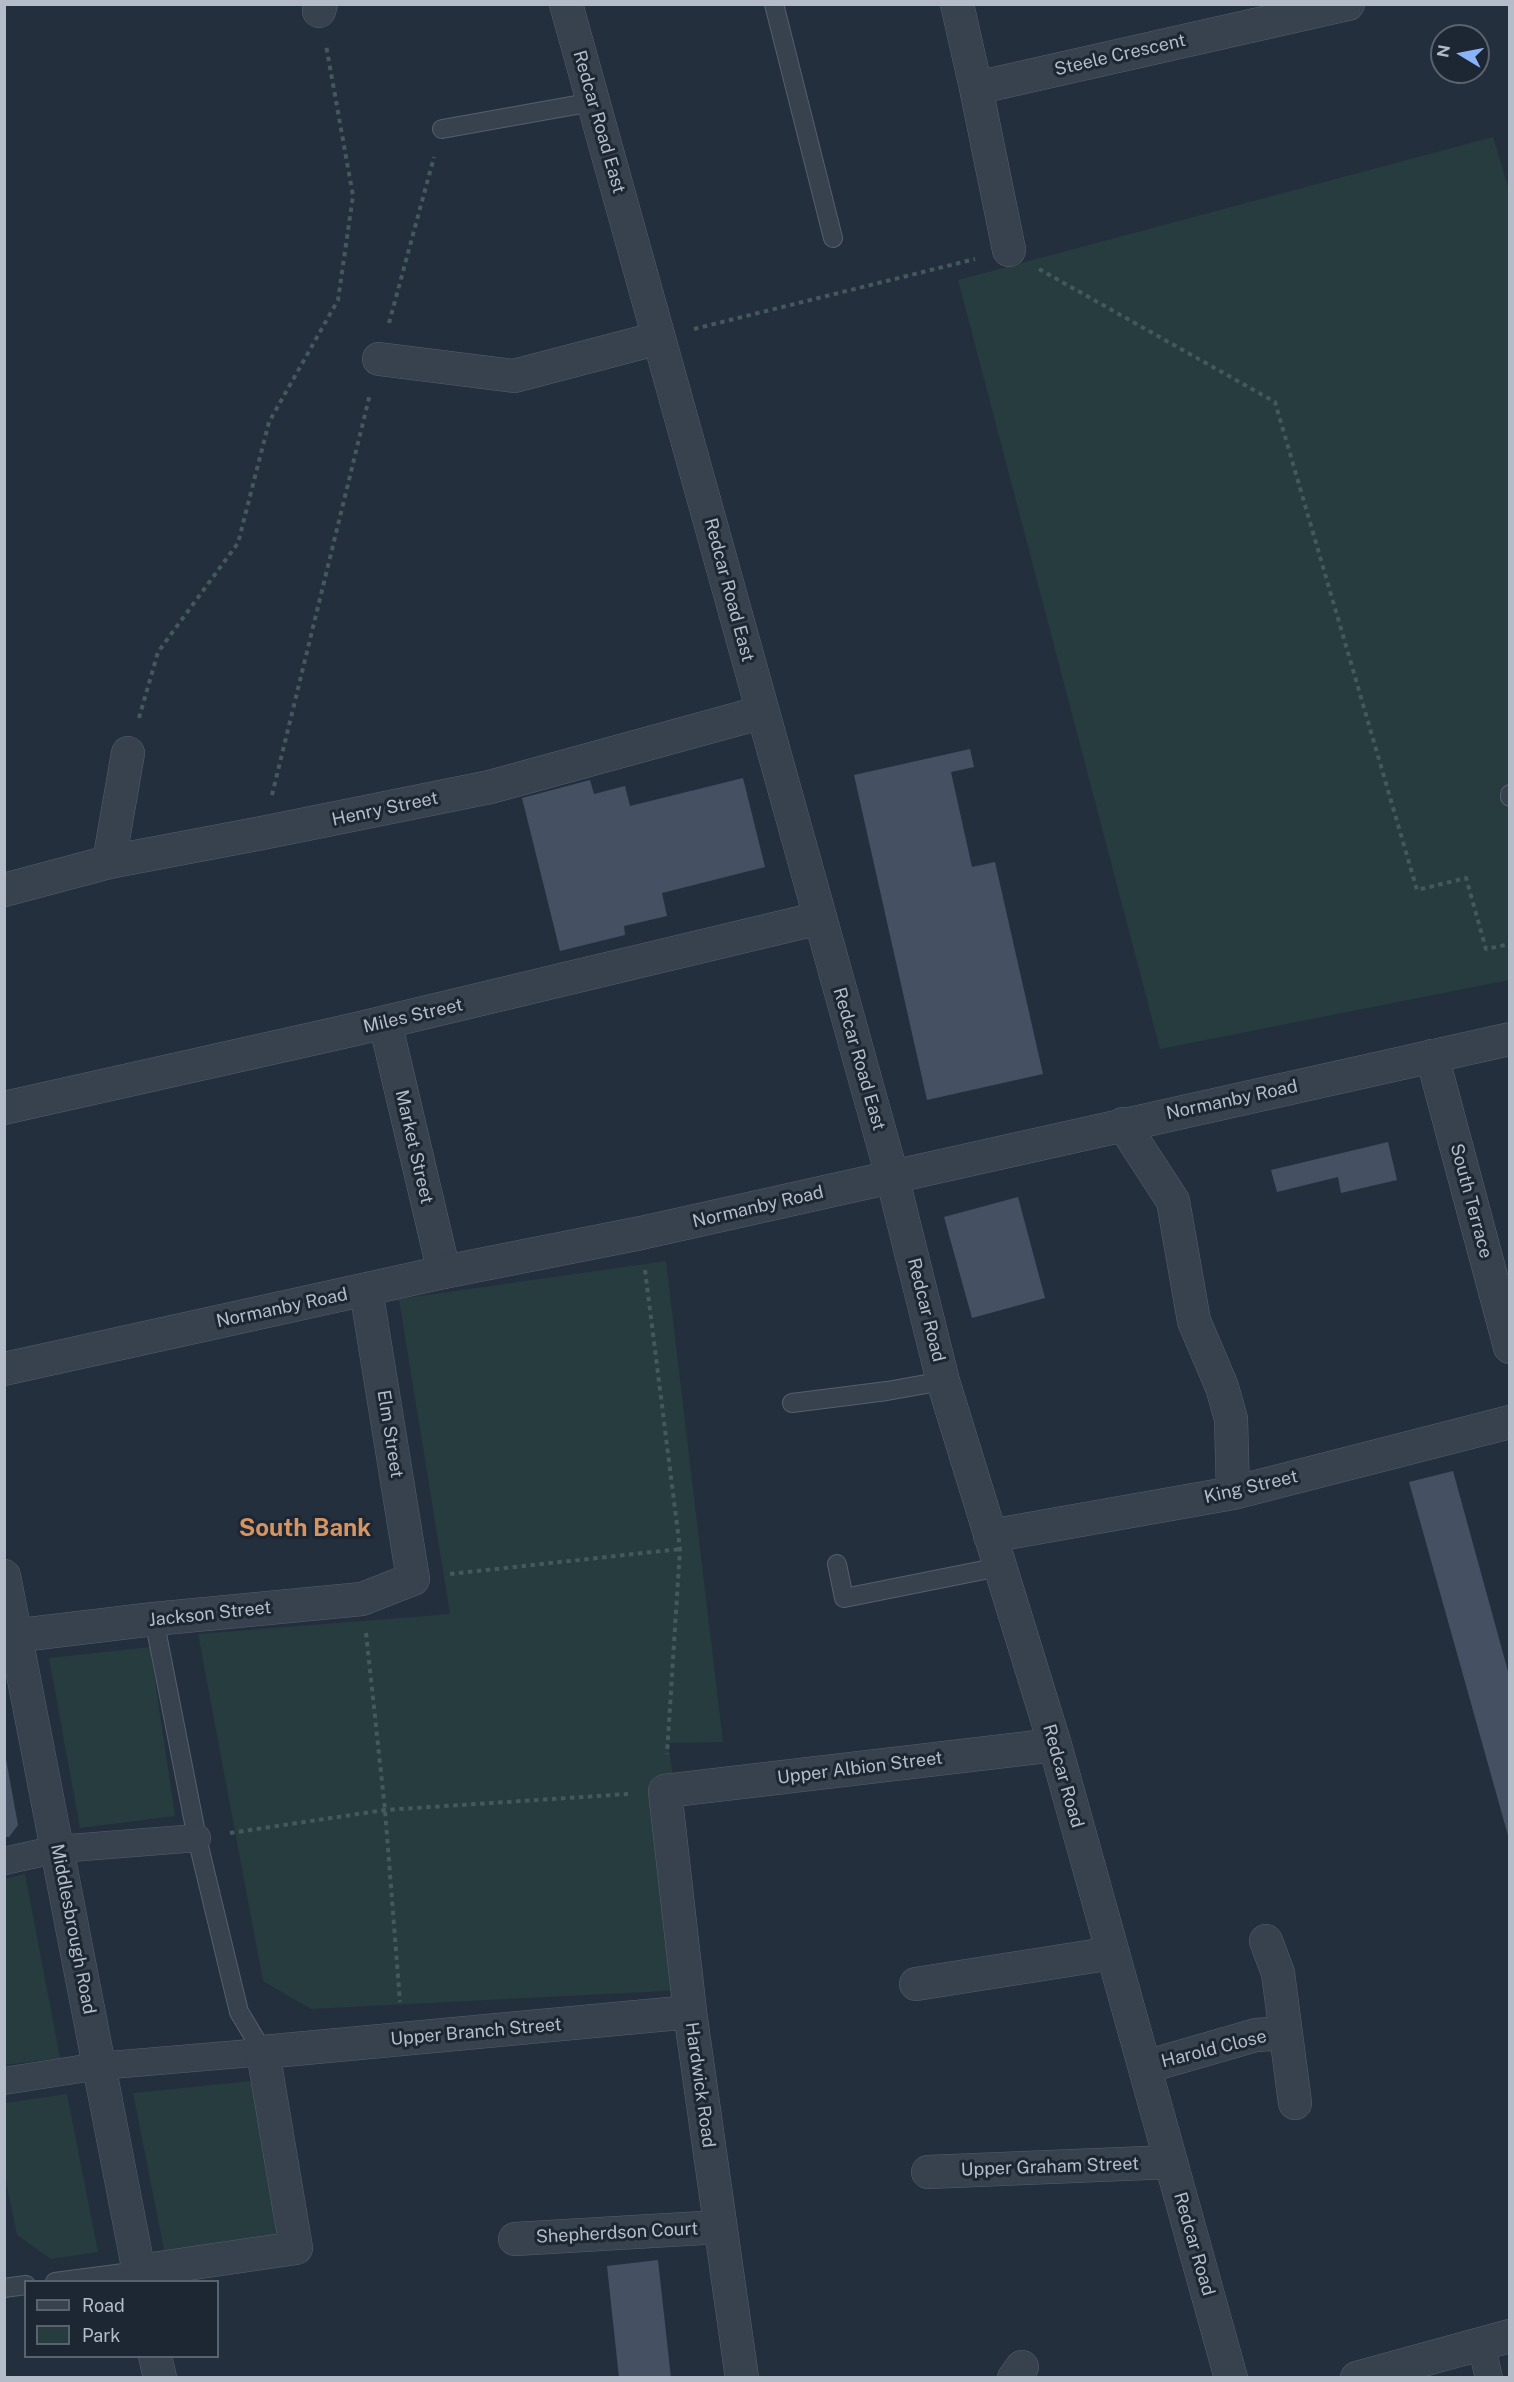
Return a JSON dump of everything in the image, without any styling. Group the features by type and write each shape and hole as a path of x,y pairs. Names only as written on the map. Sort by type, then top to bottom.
{"street":[{"name":"Redcar Road East","path":"566,4 892,1176"},
{"path":"957,4 1009,250"},
{"name":"Steele Crescent","path":"976,88 1348,4"},
{"path":"379,358 514,376 659,338"},
{"name":"Henry Street","path":"4,890 109,862 262,834 490,787 763,712"},
{"path":"109,862 128,753"},
{"name":"Miles Street","path":"4,1108 385,1022 820,918"},
{"name":"Market Street","path":"385,1022 444,1272"},
{"name":"Normanby Road","path":"4,1369 444,1272 641,1233 1509,1039"},
{"name":"South Terrace","path":"1432,1056 1509,1347"},
{"path":"1123,1124 1173,1201 1194,1321 1222,1387 1231,1419 1233,1493"},
{"name":"Redcar Road","path":"892,1176 944,1381 994,1552 1055,1745 1231,2378"},
{"name":"Elm Street","path":"366,1290 413,1578"},
{"name":"King Street","path":"994,1552 1509,1422"},
{"name":"Middlesbrough Road","path":"4,1576 10,1636 57,1849 140,2276"},
{"name":"Jackson Street","path":"10,1636 154,1619 362,1599 413,1578"},
{"name":"Upper Albion Street","path":"665,1791 1055,1745"},
{"name":"Hardwick Road","path":"665,1791 690,2012 742,2378"},
{"path":"4,1861 57,1849 197,1838"},
{"name":"Harold Close","path":"1266,1941 1278,1973 1284,2033 1295,2103"},
{"path":"916,1984 1113,1953"},
{"name":"Upper Branch Street","path":"263,2052 690,2012"},
{"name":"Harold Close","path":"1145,2067 1256,2035 1284,2033"},
{"path":"4,2081 99,2066 263,2052 296,2248 140,2276"},
{"name":"Upper Graham Street","path":"928,2172 1171,2162"},
{"name":"Shepherdson Court","path":"515,2239 720,2227"},
{"path":"1357,2378 1495,2340 1489,2378"},
{"path":"156,2358 160,2378"}],"lane":[{"path":"774,4 833,238"},
{"path":"442,129 593,102"},
{"path":"792,1403 944,1381"},
{"path":"837,1564 844,1598 994,1552"},
{"path":"154,1619 197,1838 239,2012 263,2052"},
{"path":"83,2280 140,2276"},
{"path":"4,2288 24,2285"}],"path":[{"path":"128,753 158,652 238,543 269,422 338,300 353,196 320,8"},
{"path":"262,834 379,358 442,129"},
{"path":"659,338 1009,250 1275,402 1417,890 1466,878 1486,949 1509,944"},
{"path":"197,1838 385,1810 665,1791 680,1549 641,1233"},
{"path":"413,1578 680,1549"},
{"path":"362,1599 385,1810 403,2039"}],"green space":[{"path":"1493,137 1510,193 1509,980 1160,1049 958,280"},
{"path":"666,1261 723,1742 668,1743 705,1989 311,2009 263,1981 198,1634 450,1614 399,1299"},
{"path":"150,1647 175,1816 80,1828 49,1658"},
{"path":"25,1874 60,2058 5,2065 5,1879"},
{"path":"261,2080 276,2237 164,2250 133,2093"},
{"path":"67,2094 98,2252 51,2259 17,2235 5,2177 5,2103"}],"building":[{"path":"970,749 974,767 951,772 972,867 995,862 1043,1074 927,1100 854,775"},
{"path":"743,778 765,867 662,893 667,916 624,926 625,935 560,951 522,798 590,780 594,794 625,786 630,806"},
{"path":"1388,1142 1397,1180 1341,1193 1338,1177 1277,1192 1271,1170"},
{"path":"1018,1197 1045,1298 972,1318 944,1217"},
{"path":"1453,1471 1509,1675 1509,1839 1409,1482"},
{"path":"4,1748 18,1825 9,1837 4,1837"},
{"path":"658,2260 671,2378 619,2378 607,2266"}],"district":[{"name":"South Bank","path":"305,1529"}]}
